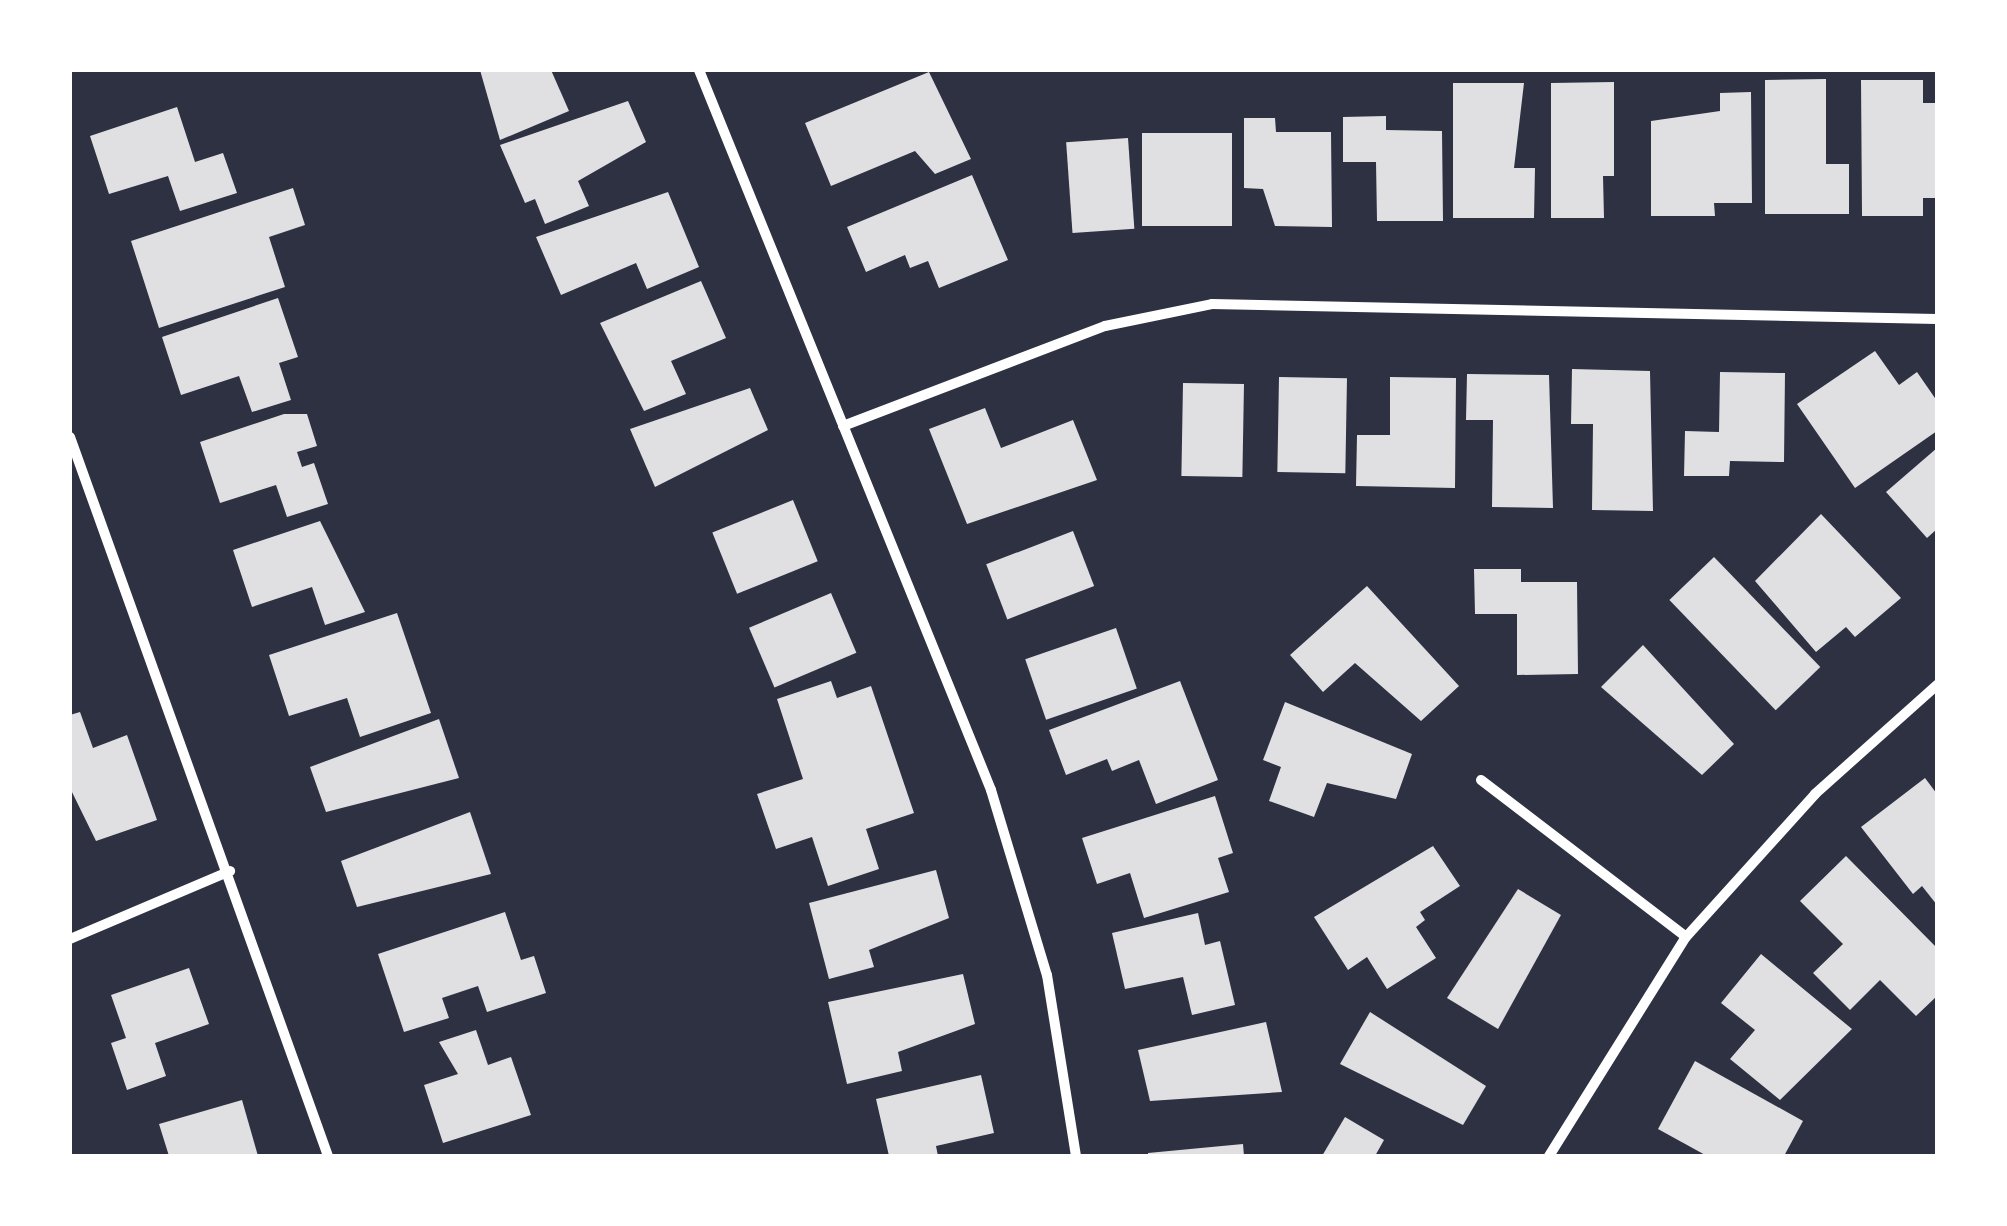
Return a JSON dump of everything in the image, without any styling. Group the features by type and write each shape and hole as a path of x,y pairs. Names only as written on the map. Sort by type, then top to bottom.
{"street":[{"path":"699,70 991,790 1047,975 1076,1156"},
{"path":"843,426 1105,326 1212,304 1937,320"},
{"path":"70,437 230,871 328,1156"},
{"path":"1549,1156 1686,937 1815,794 1937,686"},
{"path":"1480,780 1686,937"},
{"path":"70,938 230,871"}],"building":[{"path":"480,70 551,70 569,111 500,140"},
{"path":"929,72 971,159 935,174 915,151 831,186 805,123"},
{"path":"1826,79 1826,164 1849,164 1849,214 1765,214 1765,80"},
{"path":"1861,80 1923,80 1923,103 1937,103 1937,198 1923,198 1923,216 1862,216"},
{"path":"1614,82 1614,176 1603,176 1604,218 1551,218 1551,83"},
{"path":"1453,83 1524,83 1514,168 1535,168 1534,218 1453,218"},
{"path":"1751,92 1752,203 1714,203 1715,216 1651,216 1651,121 1720,111 1720,93"},
{"path":"628,101 646,142 578,181 589,206 545,224 535,199 525,203 500,145"},
{"path":"177,107 195,162 223,153 237,193 180,211 168,176 109,194 90,136"},
{"path":"1386,116 1386,130 1442,131 1443,221 1377,221 1376,162 1343,162 1343,117"},
{"path":"1244,118 1275,118 1276,132 1331,132 1332,227 1275,226 1263,189 1244,188"},
{"path":"1142,133 1232,133 1232,226 1142,226"},
{"path":"1128,138 1134,229 1072,233 1066,142"},
{"path":"972,175 1008,260 939,288 928,261 910,268 905,255 866,272 847,227"},
{"path":"293,188 305,225 269,237 285,287 159,328 131,241"},
{"path":"668,192 699,267 647,289 636,263 561,295 536,237"},
{"path":"701,281 726,338 671,361 686,394 644,411 600,323"},
{"path":"278,298 298,357 279,363 291,400 252,412 239,376 181,395 162,337"},
{"path":"1875,351 1899,385 1917,372 1937,401 1937,431 1855,488 1797,404"},
{"path":"1572,369 1650,371 1653,511 1592,510 1593,424 1571,424"},
{"path":"1720,372 1785,373 1784,462 1730,461 1729,476 1684,476 1685,431 1719,432"},
{"path":"1467,374 1549,375 1553,508 1492,507 1493,420 1466,420"},
{"path":"1279,377 1347,378 1345,473 1277,472"},
{"path":"1390,377 1456,378 1455,488 1356,486 1357,435 1390,435"},
{"path":"1183,383 1244,384 1242,477 1181,476"},
{"path":"750,388 768,430 655,487 630,429"},
{"path":"985,408 1001,448 1073,420 1097,480 967,524 929,429"},
{"path":"284,414 307,414 317,446 297,452 302,467 314,463 328,504 287,517 276,485 220,503 200,442"},
{"path":"1937,448 1937,529 1927,538 1886,492"},
{"path":"793,500 818,561 737,594 712,533"},
{"path":"1821,514 1901,598 1855,637 1846,627 1816,652 1755,581"},
{"path":"320,521 365,612 325,625 312,587 252,607 233,550"},
{"path":"1073,531 1094,586 1007,619 986,564"},
{"path":"1714,557 1820,667 1776,710 1669,600"},
{"path":"1474,569 1521,569 1521,582 1577,582 1578,674 1517,675 1517,614 1475,614"},
{"path":"1367,586 1459,686 1421,721 1355,663 1323,692 1290,655"},
{"path":"831,593 856,653 774,688 749,628"},
{"path":"397,613 431,713 360,737 347,698 289,716 269,655"},
{"path":"1116,628 1137,689 1046,720 1025,659"},
{"path":"1643,645 1734,744 1702,775 1601,687"},
{"path":"831,681 837,698 871,686 914,813 866,829 879,869 828,886 812,837 776,849 757,794 803,779 777,699"},
{"path":"1180,681 1218,780 1156,804 1139,760 1112,771 1107,759 1066,775 1049,730"},
{"path":"1285,702 1412,754 1396,799 1327,783 1314,817 1269,801 1281,767 1263,760"},
{"path":"80,712 93,748 127,735 157,820 96,841 70,788 70,715"},
{"path":"439,719 459,778 326,812 310,767"},
{"path":"1925,778 1937,794 1937,905 1922,886 1913,894 1861,827"},
{"path":"1215,796 1233,853 1218,858 1229,892 1144,918 1130,873 1097,884 1082,838"},
{"path":"470,812 491,874 357,907 341,861"},
{"path":"1433,846 1460,886 1420,912 1425,920 1416,927 1436,958 1387,989 1367,957 1348,970 1314,917"},
{"path":"1846,856 1937,948 1937,996 1916,1016 1880,980 1850,1010 1813,973 1843,944 1800,901"},
{"path":"936,870 949,918 869,950 874,967 829,979 809,903"},
{"path":"1518,889 1561,915 1498,1029 1447,998"},
{"path":"505,912 521,960 534,956 546,993 487,1012 478,986 442,998 449,1018 404,1032 378,954"},
{"path":"1198,913 1205,945 1220,941 1235,1005 1192,1015 1183,977 1125,989 1112,933"},
{"path":"1761,954 1852,1029 1780,1100 1730,1059 1755,1030 1721,1003"},
{"path":"189,968 209,1024 155,1043 166,1076 127,1090 111,1043 126,1038 111,995"},
{"path":"963,974 975,1024 898,1052 902,1071 847,1084 828,1002"},
{"path":"1370,1012 1486,1086 1463,1125 1340,1064"},
{"path":"1266,1022 1282,1092 1150,1101 1138,1050"},
{"path":"476,1030 488,1065 511,1057 531,1115 443,1143 424,1085 458,1074 439,1042"},
{"path":"1695,1061 1803,1121 1784,1156 1707,1156 1658,1129"},
{"path":"981,1075 994,1133 936,1146 938,1156 889,1156 876,1099"},
{"path":"242,1100 258,1156 169,1156 159,1124"},
{"path":"1345,1117 1384,1140 1375,1156 1322,1156"},
{"path":"1243,1144 1244,1156 1148,1156 1148,1153"}]}
